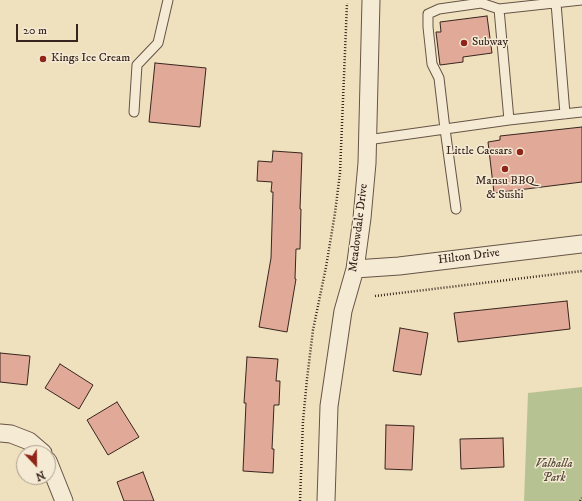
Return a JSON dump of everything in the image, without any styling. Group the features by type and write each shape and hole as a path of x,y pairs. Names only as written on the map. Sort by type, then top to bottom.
{"street":[{"name":"Meadowdale Drive","path":"326,501 329,406 343,311 355,269 367,163 371,0"},
{"name":"Hilton Drive","path":"355,269 399,266 582,244"},
{"path":"0,433 11,434 29,441 34,445"},
{"path":"56,481 64,501"}],"lane":[{"path":"134,112 137,65 158,43 168,0"},
{"path":"456,209 439,78 432,64 428,14 439,9 481,3 499,9 582,0"},
{"path":"556,3 565,114"},
{"path":"499,9 509,120"},
{"path":"367,140 509,120 582,112"}],"path":[{"path":"300,501 303,421 307,379 313,330 326,267 340,173 347,3"},
{"path":"375,296 582,271"}],"green space":[{"name":"Valhalla Park","path":"582,387 582,501 524,501 528,393"}],"building":[{"name":"Subway","path":"487,16 492,53 463,57 463,62 440,65 436,32 441,32 440,22"},
{"path":"155,63 206,68 200,127 149,122"},
{"path":"582,127 582,182 494,193 488,142 500,140 500,136"},
{"path":"273,151 302,153 300,249 296,249 296,279 287,332 259,327 271,258 273,192 271,192 272,182 257,181 258,161 272,162"},
{"path":"567,301 570,329 458,342 454,313"},
{"path":"400,328 428,333 421,375 393,371"},
{"path":"0,353 30,356 27,385 0,382"},
{"path":"247,357 278,359 276,381 280,381 279,405 274,405 272,449 274,449 273,473 243,471 246,403 244,403"},
{"path":"60,364 93,385 79,409 45,388"},
{"path":"117,402 139,437 108,455 87,420"},
{"path":"386,425 414,426 412,470 385,469"},
{"path":"503,438 504,467 461,469 460,439"},
{"path":"143,472 154,501 124,501 117,482"}],"place":[{"name":"Subway","path":"464,43"},
{"name":"Kings Ice Cream","path":"43,59"},
{"name":"Little Caesars","path":"520,152"},
{"name":"Mansu BBQ & Sushi","path":"505,169"}]}
